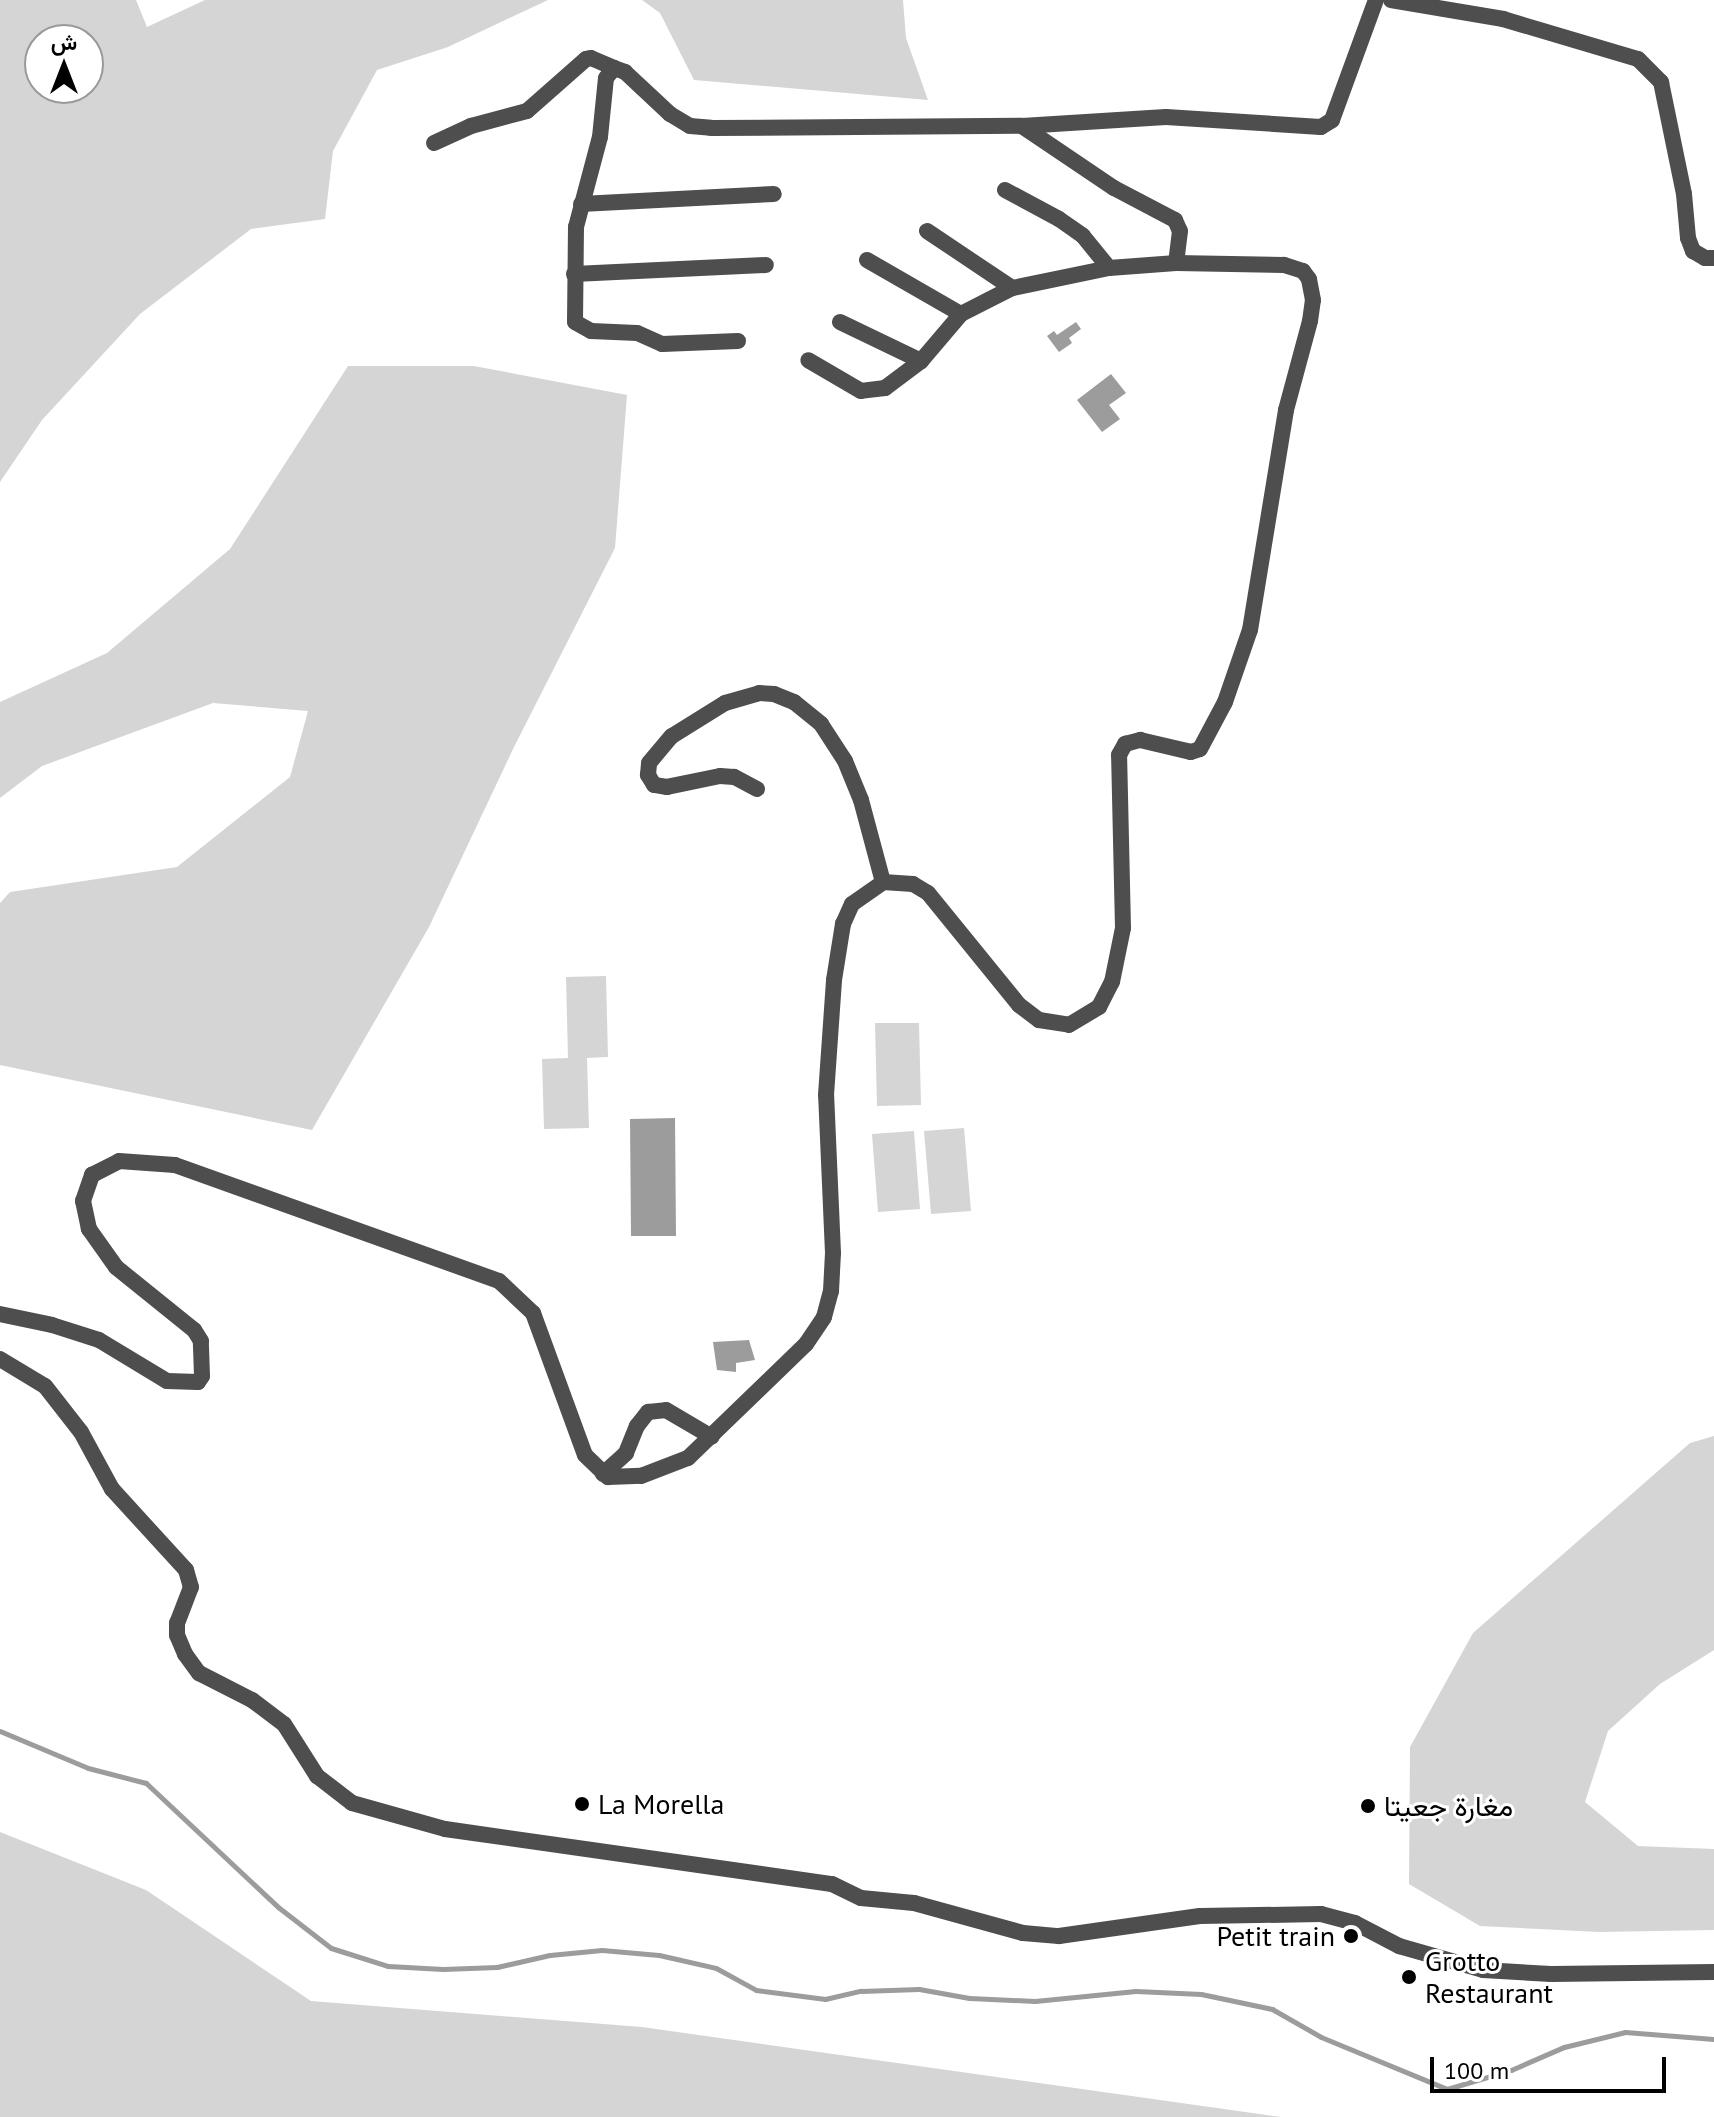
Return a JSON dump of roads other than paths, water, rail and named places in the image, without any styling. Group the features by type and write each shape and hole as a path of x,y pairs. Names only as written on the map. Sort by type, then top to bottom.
{"street":[{"path":"434,143 471,126 514,118 527,111 586,59 591,58 625,72 670,114 690,126 711,128 1022,126 1166,117 1321,127 1332,120 1376,0"},
{"path":"1391,0 1503,19 1638,59 1661,82 1684,194 1688,238 1693,251 1705,258 1714,258"},
{"path":"614,68 606,78 600,137 576,227 573,314 582,328 637,333 662,344 738,341"},
{"path":"1022,126 1114,188 1175,220 1180,231 1176,263"},
{"path":"1005,190 1059,219 1083,236 1109,268"},
{"path":"581,204 774,194"},
{"path":"927,231 1012,288"},
{"path":"867,260 961,314"},
{"path":"0,1314 52,1325 99,1340 167,1381 198,1382 202,1376 201,1341 194,1330 116,1267 89,1229 83,1201 92,1175 119,1161 175,1165 499,1281 533,1313 585,1455 603,1474 622,1478 658,1471 688,1458 712,1437 806,1344 824,1317 831,1291 833,1253 826,1095 834,980 843,924 852,904 883,882 897,880 928,893 1019,1005 1039,1020 1052,1024 1079,1022 1106,999 1119,961 1123,928 1119,755 1125,744 1140,740 1191,752 1200,749 1225,702 1250,630 1283,425 1312,310 1309,279 1296,268 1176,263 1109,268 1012,288 961,314 921,361 896,383 872,392 861,391 808,360"},
{"path":"574,274 766,265"},
{"path":"840,322 921,361"},
{"path":"757,789 734,777 720,776 667,787 654,785 648,775 649,763 672,736 725,703 759,693 794,702 821,724 845,761 861,800 883,882"},
{"path":"0,1359 45,1386 81,1432 112,1489 186,1570 191,1587 177,1623 177,1635 185,1654 199,1673 252,1700 284,1724 317,1776 336,1794 372,1810 445,1829 832,1884 861,1898 914,1903 1023,1933 1059,1936 1200,1916 1321,1914 1355,1923 1399,1946 1483,1970 1551,1974 1714,1972"},
{"path":"603,1474 626,1453 637,1426 648,1412 666,1410 712,1437"}],"waterway":[{"path":"0,1731 88,1768 146,1783 278,1907 331,1948 388,1966 443,1969 497,1967 550,1955 602,1950 659,1955 716,1968 756,1990 825,1999 861,1991 919,1989 969,1998 1035,2001 1136,1991 1201,1994 1272,2009 1321,2037 1447,2089 1511,2070 1564,2047 1625,2032 1714,2039"}],"place":[{"name":"La Morella","path":"582,1804"},
{"name":"مغارة جعيتا","path":"1368,1806"},
{"name":"Petit train","path":"1351,1936"},
{"name":"Grotto Restaurant","path":"1409,1977"}]}
